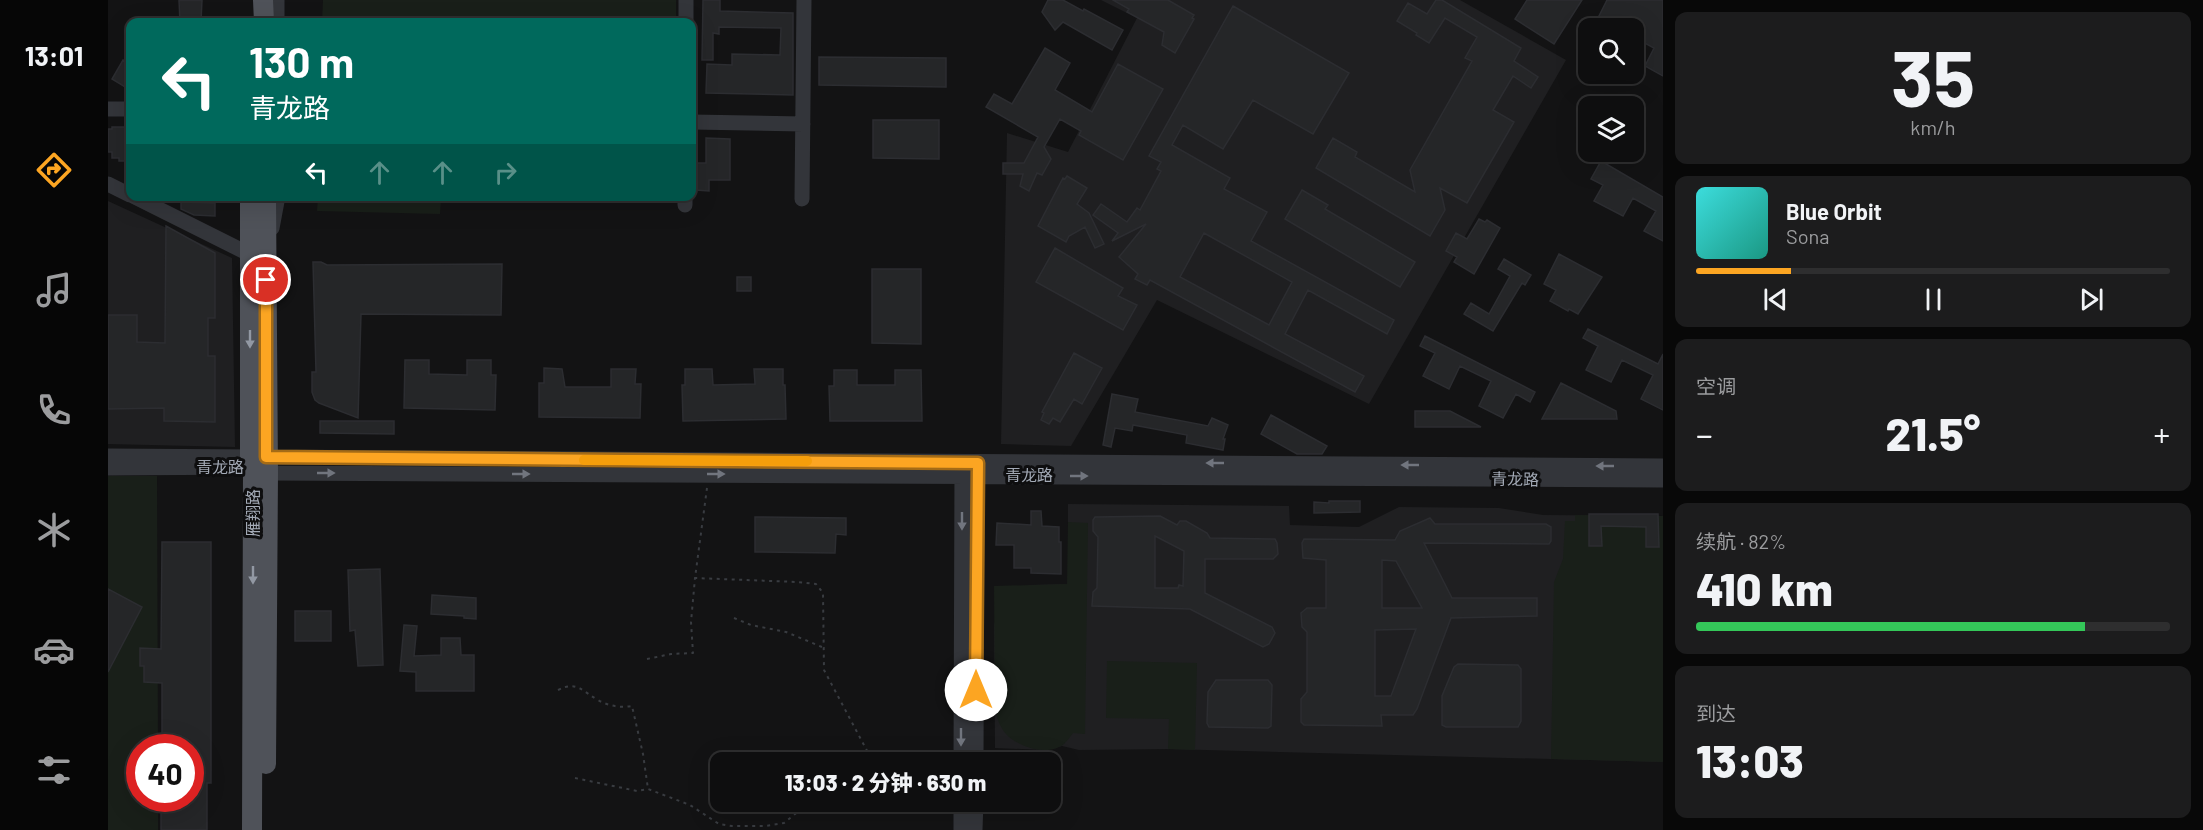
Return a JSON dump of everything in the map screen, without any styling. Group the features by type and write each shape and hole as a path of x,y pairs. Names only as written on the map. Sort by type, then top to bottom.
{"main road":[{"path":"250,0 250,18"},
{"path":"263,0 264,18"},
{"name":"雁翔路","path":"251,201 259,257"},
{"name":"雁翔路","path":"265,201 259,257 259,463 266,830"},
{"name":"雁翔路","path":"252,830 259,463"}],"street":[{"path":"277,0 277,18"},
{"path":"686,0 686,18"},
{"path":"802,199 804,0"},
{"path":"108,109 126,109"},
{"path":"696,122 803,124"},
{"path":"108,184 126,193"},
{"path":"142,201 259,257 276,201"},
{"name":"青龙路","path":"108,456 259,463 707,474 970,469 1663,466"},
{"name":"青龙路","path":"108,468 259,463 970,469 1663,480"},
{"path":"966,752 970,469"},
{"path":"960,830 961,812"},
{"path":"975,812 975,830"}],"path":[{"path":"647,659 671,654 693,653 691,622 696,559 704,517 707,474"},
{"path":"695,578 816,584 823,593 824,670 868,752"},
{"path":"734,618 751,625 786,632 822,647"},
{"path":"558,690 567,685 577,687 604,703 624,707 632,706 648,789"},
{"path":"575,778 637,791 648,789 690,805 719,824 732,826 766,826 784,823 798,812"}],"shaded area":[{"path":"323,0 676,0 676,18 322,18"},
{"path":"1101,0 1460,0 1566,60 1369,404 1157,300 1071,446 1001,444 1007,133 1068,152 1137,18"},
{"path":"108,201 232,258 235,447 108,444"},
{"path":"318,201 441,201 440,214 317,211"},
{"path":"108,476 157,476 158,734 126,734 126,812 158,812 158,830 108,830"},
{"path":"1068,504 1289,506 1290,525 1359,527 1399,507 1499,508 1543,515 1663,516 1663,762 1168,749 1079,750 1062,746 1047,750 995,748 994,625 998,612 1029,585 1068,584"},
{"path":"1575,515 1663,516 1663,762 1551,759 1554,582 1563,559 1565,521 1575,521"},
{"path":"1068,522 1088,523 1085,734 1073,733 1064,744 1057,748 1034,749 1011,739 1000,725 995,708 994,586 1067,584"},
{"path":"1107,661 1197,663 1195,750 1168,749 1169,719 1106,718"}],"building":[{"path":"179,0 202,0 201,18 180,18"},
{"path":"703,0 720,0 720,11 793,13 793,95 706,93 707,64 732,65 732,54 780,55 781,28 719,27 719,34 713,33 713,60 702,60"},
{"path":"1048,0 1063,0 1123,30 1112,50 1063,22 1055,30 1042,12"},
{"path":"1113,0 1168,0 1194,15 1192,18 1194,19 1175,53 1162,45 1164,32 1127,12 1129,9"},
{"path":"1436,0 1442,0 1521,48 1514,61 1538,77 1531,88 1513,76 1493,110 1514,122 1467,203 1440,188 1445,210 1430,236 1316,168 1333,138 1357,152 1355,157 1415,192 1410,170 1472,61 1465,58 1477,37 1445,18 1429,43 1397,21 1408,3 1427,14"},
{"path":"1527,0 1582,0 1554,44 1515,19"},
{"path":"1607,0 1663,0 1663,76 1645,66 1654,48 1644,43 1644,18 1598,18"},
{"path":"1233,6 1349,73 1313,134 1253,100 1223,149 1183,125 1172,145 1230,178 1224,189 1267,212 1251,241 1394,320 1387,334 1308,290 1285,334 1364,376 1355,392 1150,280 1147,285 1135,279 1138,274 1119,257 1146,224 1112,241 1118,233 1093,215 1101,204 1127,222 1137,208 1140,210 1161,171 1157,169 1161,162 1149,156","holes":["1204,233 1292,282 1269,325 1180,277"]},
{"path":"1045,48 1070,63 1055,90 1092,112 1118,64 1163,89 1123,160 1079,135 1081,131 1060,119 1044,147 1051,159 1042,175 1037,173 1029,191 1020,186 1023,174 1003,174 1003,163 1024,163 1038,137 986,107 994,94 1012,104"},
{"path":"819,57 946,58 946,87 819,85"},
{"path":"123,60 126,62 126,88 112,79"},
{"path":"873,120 939,120 939,159 873,158"},
{"path":"112,127 126,127 126,161 112,158 112,152 108,152 108,129"},
{"path":"706,138 730,139 730,180 709,180 709,191 696,190 696,163 706,163"},
{"path":"1600,162 1603,162 1663,197 1663,241 1644,231 1656,211 1633,198 1623,216 1594,201 1603,185 1591,179"},
{"path":"1067,176 1087,188 1077,204 1089,213 1104,244 1095,248 1085,227 1069,236 1066,242 1038,226 1063,178"},
{"path":"1302,190 1328,205 1325,209 1415,262 1400,287 1285,219"},
{"path":"181,202 215,203 215,216 194,215 181,209"},
{"path":"1479,219 1485,222 1487,220 1500,228 1474,274 1454,262 1457,257 1446,251 1456,233 1467,239"},
{"path":"166,226 215,253 215,318 208,318 208,356 215,356 215,422 164,421 164,408 108,409 108,315 137,315 137,342 165,343"},
{"path":"1055,248 1123,288 1118,296 1137,305 1123,330 1036,282"},
{"path":"1559,254 1602,277 1578,314 1550,301 1556,290 1544,284"},
{"path":"1504,259 1531,275 1525,285 1522,283 1493,331 1464,314 1471,303 1489,314 1510,276 1498,269"},
{"path":"313,262 327,265 502,264 501,315 361,314 358,418 319,403 312,392 312,372 316,372"},
{"path":"872,269 921,269 921,344 872,343"},
{"path":"737,277 751,277 751,291 737,291"},
{"path":"1588,329 1658,364 1663,354 1663,410 1641,399 1653,375 1622,360 1611,382 1586,370 1598,346 1583,338"},
{"path":"1425,336 1535,392 1530,402 1516,394 1503,418 1479,406 1491,381 1460,366 1449,389 1423,376 1435,353 1420,346"},
{"path":"1074,353 1102,368 1082,404 1074,399 1060,422 1053,418 1049,424 1041,420 1044,413 1042,412"},
{"path":"405,360 429,360 429,374 467,375 467,360 491,360 491,375 496,375 495,410 404,408"},
{"path":"544,368 562,369 565,387 611,387 611,369 636,369 635,384 641,384 640,418 539,417 539,383 544,383"},
{"path":"685,369 712,369 713,385 755,384 754,369 783,369 786,419 683,421 682,385 685,385"},
{"path":"834,370 857,370 857,385 895,385 895,370 921,370 922,421 830,421 829,386 834,386"},
{"path":"1561,383 1616,411 1617,419 1542,419"},
{"path":"1112,394 1138,399 1135,412 1208,426 1212,418 1228,425 1223,439 1225,439 1223,450 1186,443 1187,435 1133,425 1132,431 1115,428 1111,447 1103,445"},
{"path":"1415,411 1450,411 1481,427 1415,427"},
{"path":"1271,415 1327,446 1322,454 1297,454 1261,434"},
{"path":"320,421 394,421 394,434 320,433"},
{"path":"1329,501 1360,501 1360,512 1314,513 1314,502 1329,503"},
{"path":"1031,511 1041,511 1042,526 1059,527 1061,574 1031,573 1031,568 1014,568 1014,545 996,545 997,523 1031,525"},
{"path":"1589,514 1658,514 1659,547 1646,547 1646,527 1601,526 1602,546 1589,546"},
{"path":"1160,516 1177,525 1180,521 1186,521 1207,533 1210,538 1275,539 1278,554 1273,559 1205,559 1205,593 1272,627 1275,633 1269,644 1263,647 1190,609 1092,606 1093,592 1097,588 1098,537 1093,531 1095,517","holes":["1155,536 1184,551 1183,586 1155,588"]},
{"path":"755,517 846,518 846,535 836,534 835,553 755,552"},
{"path":"1430,518 1435,524 1546,524 1551,527 1549,544 1424,543 1452,598 1537,598 1537,616 1451,618 1413,715 1381,715 1382,726 1304,725 1301,722 1301,699 1307,692 1307,632 1302,627 1301,613 1307,608 1326,608 1326,560 1303,558 1302,543 1304,539 1395,540 1400,531","holes":["1382,560 1396,561 1422,608 1382,608","1416,629 1391,696 1375,696 1375,630"]},
{"path":"162,542 211,542 211,783 207,783 207,830 161,830 161,812 204,812 204,734 162,734 162,683 144,682 144,666 140,666 140,648 161,649"},
{"path":"380,569 383,665 358,666 355,630 350,631 348,570"},
{"path":"108,589 142,607 108,672"},
{"path":"432,595 476,598 476,619 431,614"},
{"path":"295,611 331,611 331,641 295,641"},
{"path":"404,625 417,626 414,656 441,655 441,638 460,638 461,655 474,655 474,691 416,691 416,672 400,671"},
{"path":"1458,664 1518,665 1521,669 1521,721 1518,727 1446,727 1442,725 1442,696 1454,667"},
{"path":"1216,680 1268,680 1272,685 1271,726 1268,728 1209,727 1207,723 1208,692"}],"slow traffic":[{"path":"584,460 807,461"}],"route":[{"path":"266,280 266,457 978,463 976,690"}]}
